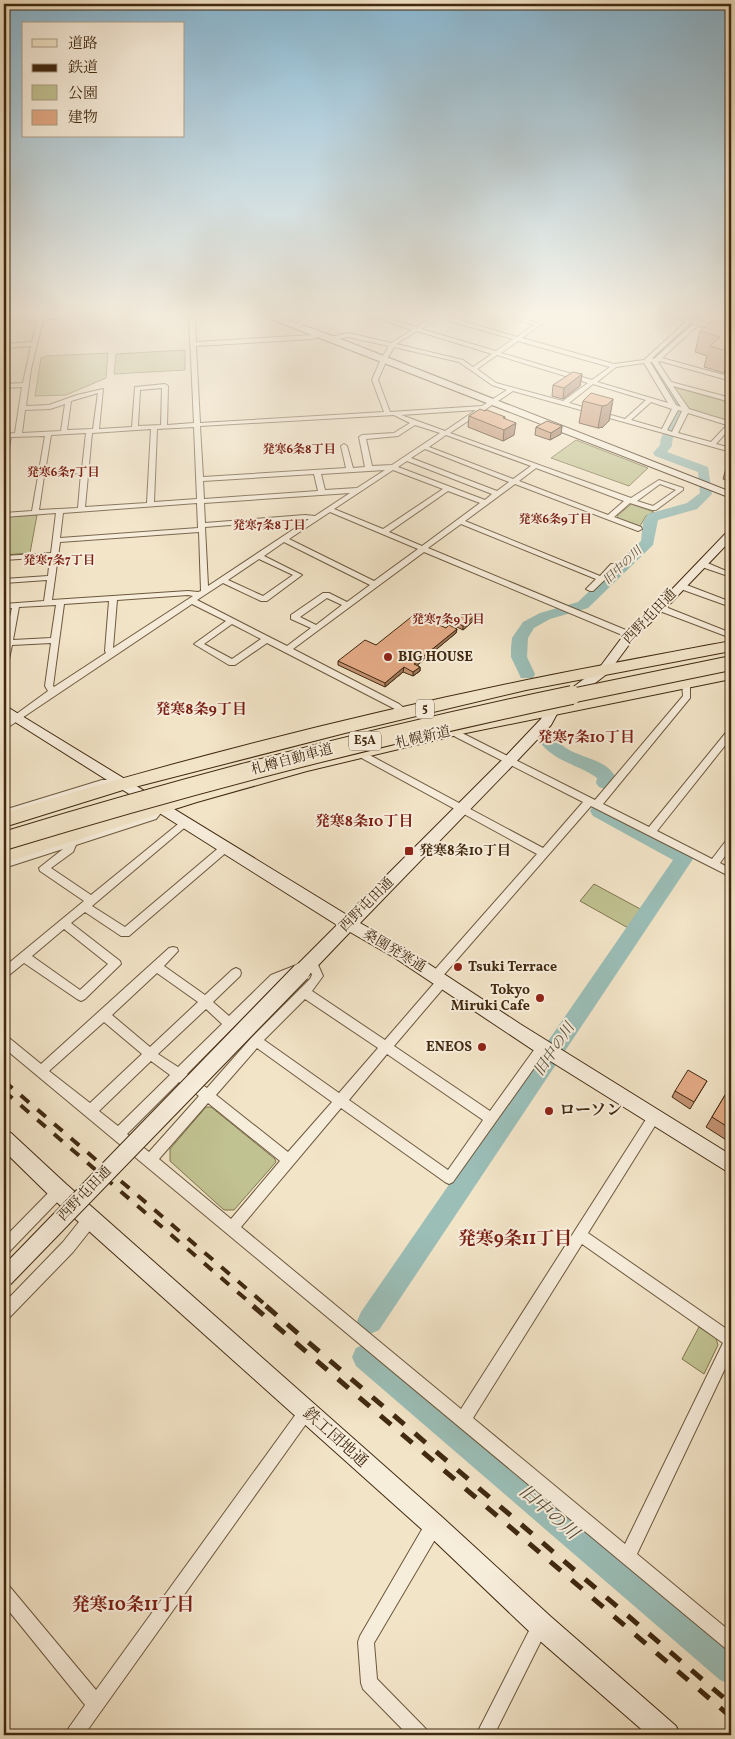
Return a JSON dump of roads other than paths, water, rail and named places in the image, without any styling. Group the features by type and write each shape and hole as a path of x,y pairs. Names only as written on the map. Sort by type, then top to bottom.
{"highway":[{"name":"札幌新道","path":"4,820 120,784 406,713 526,685 731,646"},
{"name":"札樽自動車道","path":"4,831 163,784 382,726 552,689 731,655"},
{"name":"札樽自動車道","path":"4,841 156,796 386,735 731,663"},
{"name":"札幌新道","path":"4,856 161,806 358,753 553,709 731,674"}],"street":[{"path":"18,436 24,397"},
{"path":"22,408 50,407 77,397"},
{"path":"81,509 84,471 99,397"},
{"path":"135,428 136,397"},
{"path":"164,427 165,397"},
{"path":"197,397 203,527 203,593"},
{"path":"381,397 387,413"},
{"path":"491,397 714,485 731,495"},
{"path":"4,727 499,397"},
{"path":"543,397 731,450"},
{"path":"565,403 573,397"},
{"path":"645,397 731,424 712,444"},
{"path":"669,432 676,409 670,397"},
{"path":"677,397 684,410"},
{"path":"627,420 651,399"},
{"path":"64,433 68,400"},
{"path":"4,456 6,436 483,408"},
{"path":"669,432 684,410"},
{"path":"395,413 415,422 447,432 536,466 630,500 654,509 681,489 659,482 630,500 609,518"},
{"path":"369,468 362,437 396,435 415,422"},
{"path":"150,504 154,427"},
{"path":"35,512 48,434"},
{"path":"344,446 350,469"},
{"path":"424,447 638,529"},
{"path":"407,459 498,494"},
{"path":"288,649 536,466"},
{"path":"200,479 394,468 486,503"},
{"path":"42,474 84,471"},
{"path":"317,471 322,492"},
{"path":"714,485 731,488"},
{"path":"384,532 447,489"},
{"path":"4,515 361,490"},
{"path":"330,510 630,635"},
{"path":"48,602 60,511"},
{"path":"56,540 305,517 318,518"},
{"path":"461,522 601,579"},
{"name":"西野屯田通","path":"4,1278 306,966 510,761 546,722 553,709 604,670 630,635 660,608 731,534"},
{"path":"285,540 376,585"},
{"path":"4,558 54,555"},
{"path":"223,580 264,599 298,576 259,556"},
{"path":"702,564 731,574"},
{"path":"590,589 614,566"},
{"path":"4,581 50,578"},
{"path":"681,586 731,605"},
{"path":"4,606 203,593"},
{"path":"316,628 294,617 326,595 348,605"},
{"path":"113,598 109,651 113,653"},
{"path":"192,600 396,706 406,713"},
{"path":"54,692 49,686 60,602"},
{"path":"4,664 16,605"},
{"path":"660,608 731,636"},
{"path":"232,621 198,644 232,663 267,639"},
{"path":"8,644 55,640"},
{"path":"231,1228 387,1047 439,979 543,852 593,802 687,696 686,683"},
{"name":"桑園発寒通","path":"4,709 120,784 161,806 224,848 348,924 370,935 731,1166"},
{"path":"451,731 652,831 731,873"},
{"path":"652,831 731,732"},
{"path":"358,753 543,852"},
{"path":"4,813 102,783 120,784"},
{"path":"4,864 153,816 161,806"},
{"path":"4,973 186,822"},
{"path":"714,864 731,841"},
{"path":"72,842 70,848 44,868 125,933 224,848"},
{"path":"24,956 80,996 116,964 64,923"},
{"path":"41,1071 173,952"},
{"path":"118,1134 275,978 306,966 318,976 207,1095 150,1160"},
{"path":"157,967 205,1001 229,1023"},
{"path":"90,1111 236,973"},
{"path":"304,992 492,1119"},
{"path":"104,1015 151,1055 207,1095 289,1160"},
{"path":"4,1041 730,1639"},
{"path":"256,1042 449,1178 492,1119 550,1051"},
{"path":"463,1420 578,1234 654,1117"},
{"name":"鉄工団地通","path":"4,1139 59,1191 434,1525 541,1625 667,1735"},
{"path":"4,1247 59,1191"},
{"path":"4,1313 68,1247 90,1218"},
{"path":"578,1234 731,1340 628,1556"},
{"path":"74,1735 306,1412"},
{"path":"420,1735 369,1683 366,1642 434,1525"},
{"path":"4,1592 96,1704"},
{"path":"486,1735 541,1625"}],"waterway":[{"name":"旧中の川","path":"527,674 519,657 519,648 520,638 528,625 545,616 583,605 648,542 650,522 653,517 692,506 706,494 704,470 659,453 666,446 666,437 680,412 679,406 673,397"},
{"name":"旧中の川","path":"546,739 560,752 595,768 606,776 605,783"},
{"name":"旧中の川","path":"370,1321 684,859 679,854 599,811"},
{"name":"旧中の川","path":"365,1357 731,1669"}],"railway":[{"path":"4,1081 268,1307"},
{"path":"4,1091 255,1307"},
{"path":"253,1306 731,1717"},
{"path":"266,1306 731,1704"}],"place":[{"name":"BIG HOUSE","path":"388,657"},
{"name":"発寒8条10丁目","path":"409,851"},
{"name":"Tsuki Terrace","path":"458,967"},
{"name":"Tokyo Miruki Cafe","path":"540,998"},
{"name":"ENEOS","path":"482,1047"},
{"name":"ローソン","path":"549,1111"}],"district":[{"name":"発寒6条8丁目","path":"299,450"},
{"name":"発寒6条7丁目","path":"63,473"},
{"name":"発寒6条9丁目","path":"555,520"},
{"name":"発寒7条8丁目","path":"269,526"},
{"name":"発寒7条7丁目","path":"59,561"},
{"name":"発寒7条9丁目","path":"448,620"},
{"name":"発寒8条9丁目","path":"201,710"},
{"name":"発寒7条10丁目","path":"586,738"},
{"name":"発寒8条10丁目","path":"364,822"},
{"name":"発寒9条11丁目","path":"515,1239"},
{"name":"発寒10条11丁目","path":"133,1605"}]}
